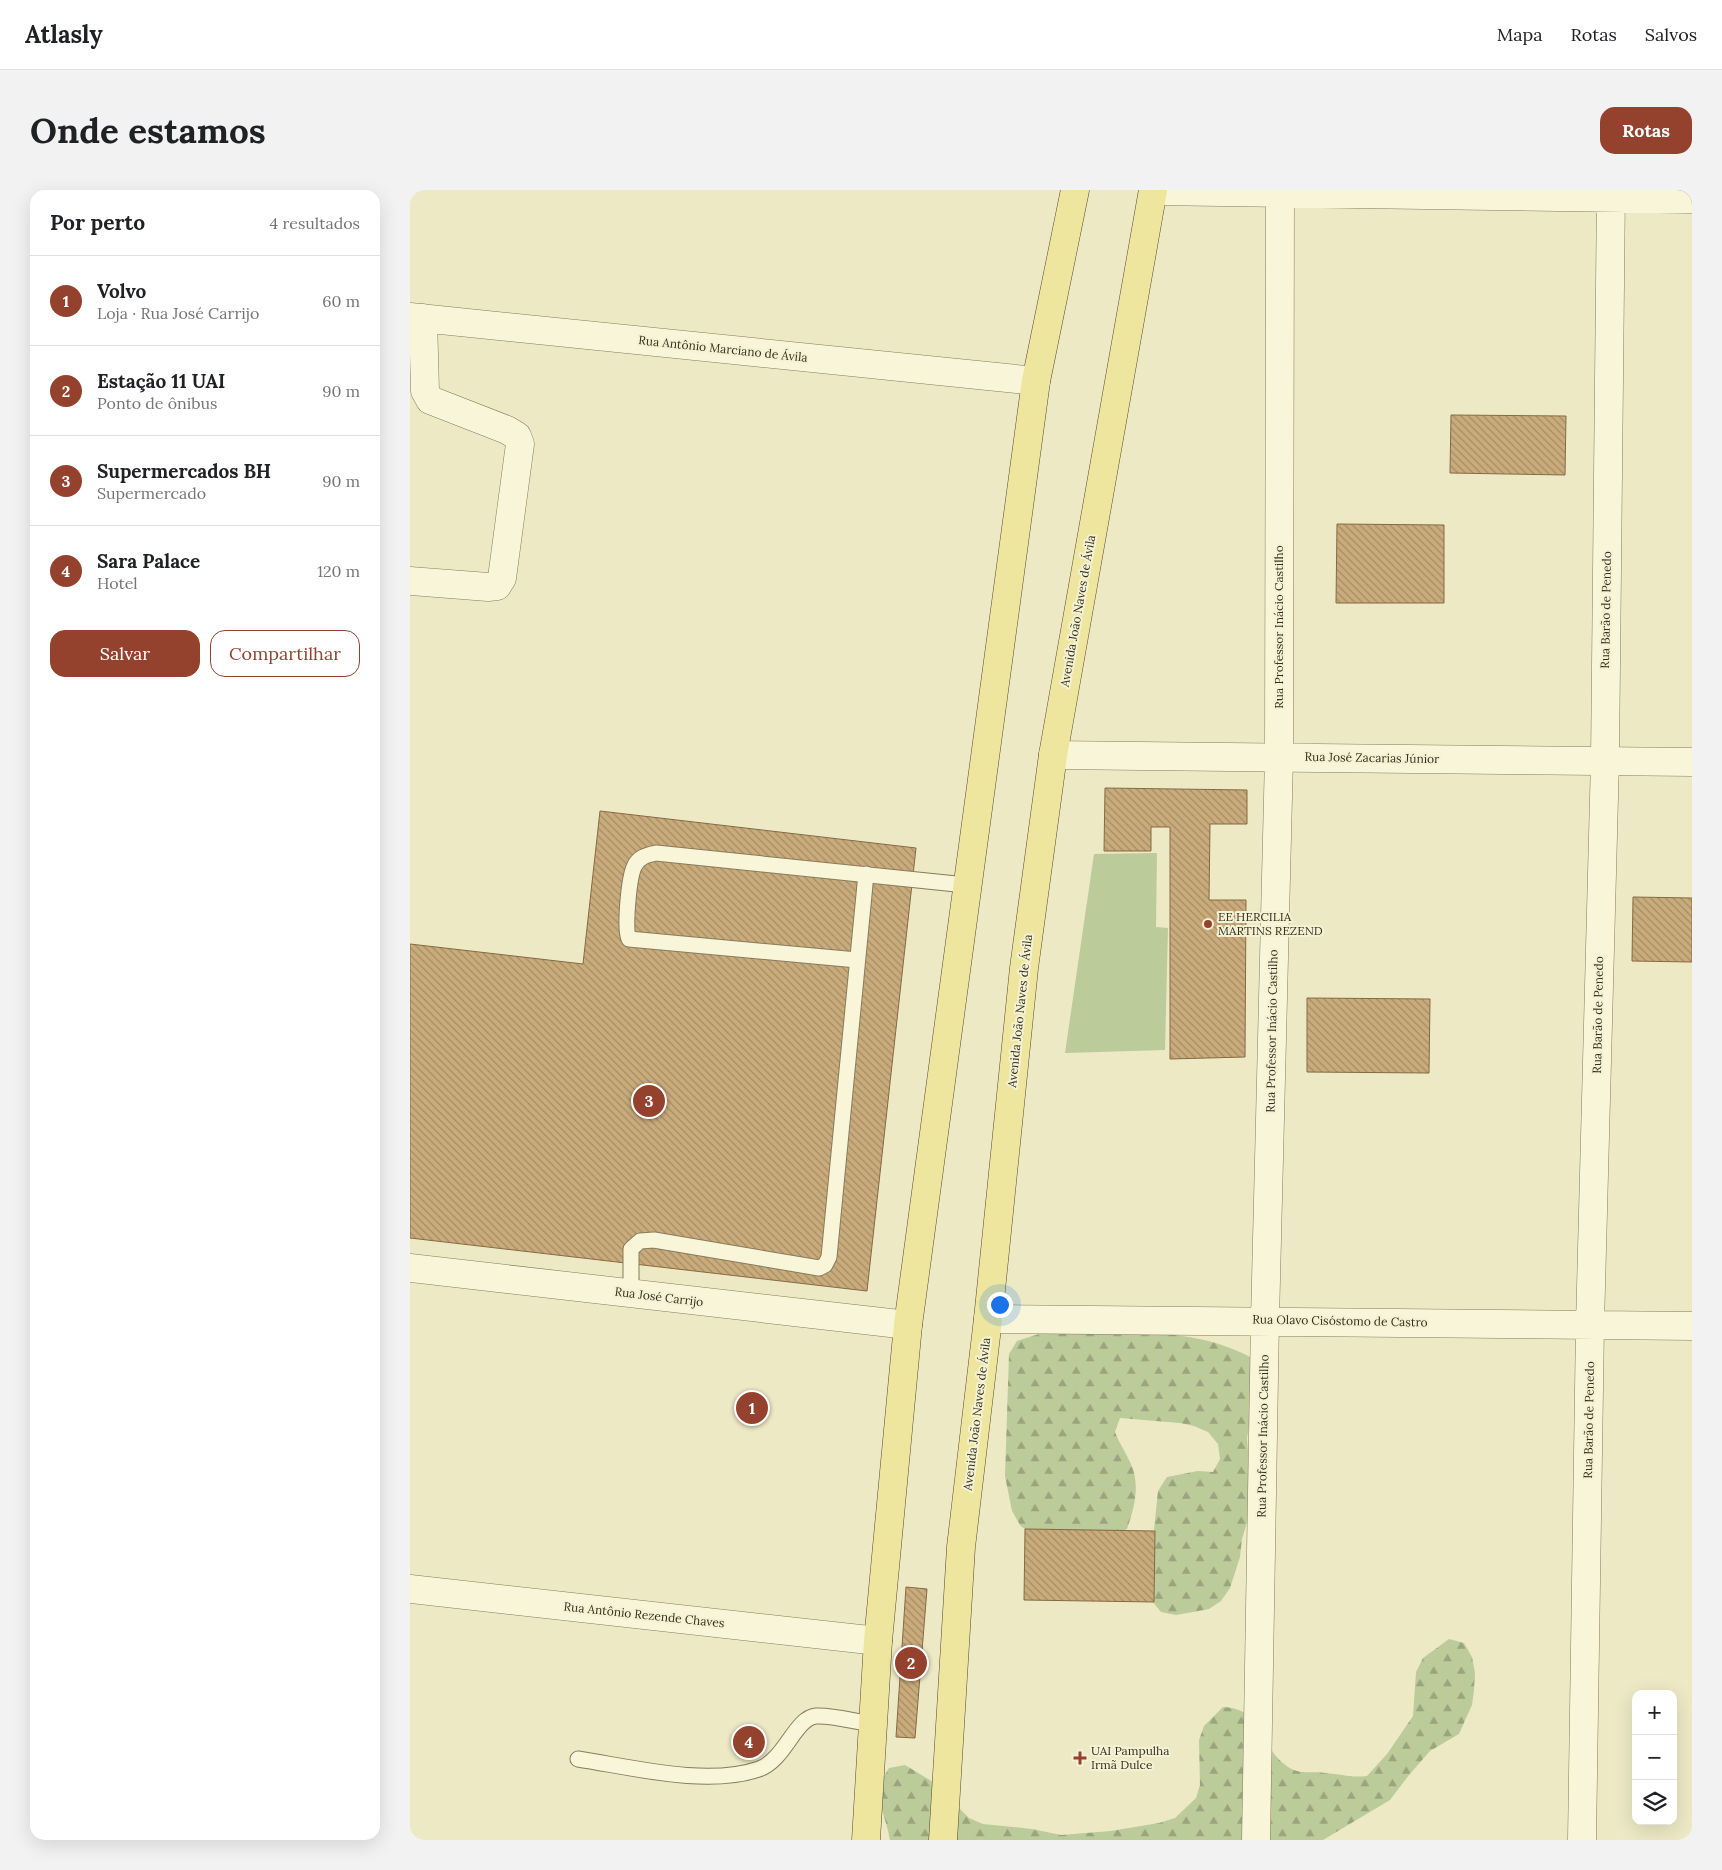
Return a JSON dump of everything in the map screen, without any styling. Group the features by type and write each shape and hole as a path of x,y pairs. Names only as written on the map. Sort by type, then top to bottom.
{"main road":[{"path":"866,1840 878,1641 908,1325 966,885 1036,381 1075,190"},
{"name":"Avenida João Naves de Ávila","path":"943,1840 961,1547 988,1319 1024,968 1053,754 1153,191"}],"street":[{"path":"1153,191 1611,194 1692,199"},
{"name":"Rua Professor Inácio Castilho","path":"1256,1840 1265,1320 1278,756 1280,193"},
{"name":"Rua Barão de Penedo","path":"1582,1840 1590,1325 1605,760 1611,194"},
{"name":"Rua Antônio Marciano de Ávila","path":"417,317 1036,381"},
{"path":"410,581 488,588 497,586 502,578 520,444 517,436 507,430 430,400 425,391 417,317"},
{"name":"Rua José Zacarias Júnior","path":"1053,754 1692,762"},
{"name":"Rua José Carrijo","path":"410,1268 908,1325"},
{"name":"Rua Olavo Cisóstomo de Castro","path":"988,1319 1265,1320 1692,1326"},
{"name":"Rua Antônio Rezende Chaves","path":"410,1590 878,1641"}],"lane":[{"path":"857,960 629,939 626,933 634,867 642,856 656,853 966,885"},
{"path":"631,1293 631,1249 640,1241 654,1240 819,1268 825,1265 829,1257 866,874"},
{"path":"578,1759 703,1777 737,1774 760,1768 779,1756 802,1723 815,1716 873,1724"}],"green space":[{"path":"1157,853 1156,927 1168,928 1165,1050 1065,1053 1094,854"},
{"path":"1045,1332 1124,1332 1177,1335 1228,1347 1252,1358 1255,1390 1247,1438 1252,1506 1242,1539 1240,1557 1230,1588 1221,1601 1209,1609 1176,1615 1161,1612 1152,1601 1153,1540 1158,1491 1167,1477 1198,1471 1213,1472 1220,1459 1218,1444 1208,1432 1180,1423 1120,1418 1115,1432 1133,1469 1136,1486 1136,1495 1127,1529 1111,1535 1032,1536 1020,1525 1012,1511 1005,1476 1009,1354 1017,1341"},
{"path":"1449,1639 1464,1643 1472,1657 1475,1673 1472,1705 1459,1734 1430,1751 1390,1800 1323,1840 890,1840 880,1804 880,1787 889,1768 905,1765 933,1782 969,1818 983,1824 1032,1829 1061,1835 1111,1831 1159,1823 1175,1818 1196,1798 1200,1785 1199,1740 1204,1726 1223,1707 1237,1709 1247,1714 1254,1721 1278,1758 1292,1769 1301,1772 1320,1772 1356,1777 1367,1776 1387,1754 1413,1716 1416,1672 1423,1658"}],"building":[{"path":"1451,415 1566,416 1565,475 1450,473"},
{"path":"1337,524 1444,525 1444,603 1336,603"},
{"name":"EE HERCILIA MARTINS REZEND","path":"1105,788 1247,790 1247,824 1210,824 1209,900 1246,900 1245,1057 1170,1059 1170,827 1151,827 1151,851 1104,851"},
{"path":"600,811 916,848 867,1291 410,1238 410,944 583,964"},
{"path":"1633,897 1692,898 1692,962 1632,961"},
{"path":"1307,998 1430,999 1429,1073 1307,1072"},
{"path":"1025,1529 1155,1531 1154,1602 1024,1600"},
{"path":"906,1587 927,1589 915,1738 896,1737"}],"place":[{"name":"EE HERCILIA MARTINS REZEND","path":"1208,924"},
{"name":"Supermercados BH","path":"649,1101"},
{"name":"Volvo","path":"752,1408"},
{"name":"Estação 11 UAI","path":"911,1663"},
{"name":"Sara Palace","path":"749,1742"},
{"name":"UAI Pampulha Irmã Dulce","path":"1080,1758"}]}
